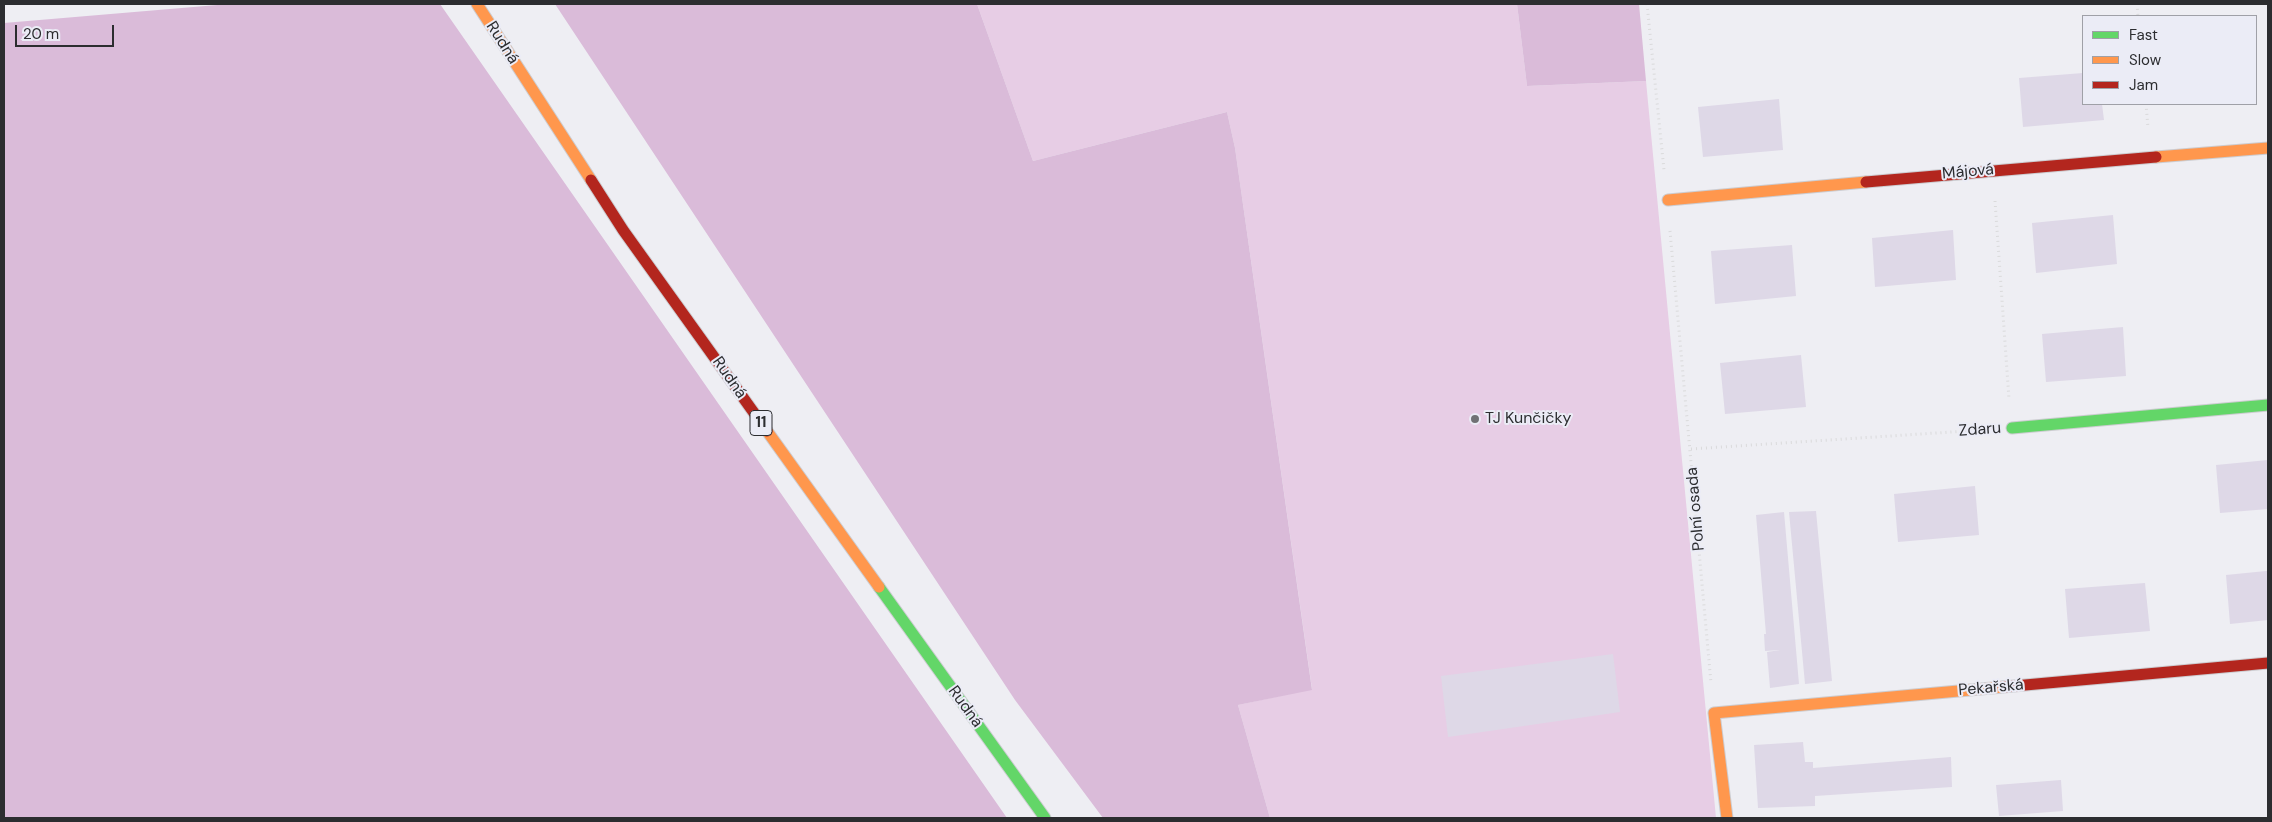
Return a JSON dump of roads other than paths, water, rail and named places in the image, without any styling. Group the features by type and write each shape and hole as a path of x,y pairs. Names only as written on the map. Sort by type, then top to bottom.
{"street":[{"name":"Rudná","path":"477,4 623,230 1045,818"},
{"name":"Májová","path":"1668,200 1993,170 2268,148"},
{"name":"Zdaru","path":"2012,428 2268,405"},
{"name":"Pekařská","path":"1727,818 1714,714 2268,663"}],"place":[{"name":"TJ Kunčičky","path":"1475,419"}]}
